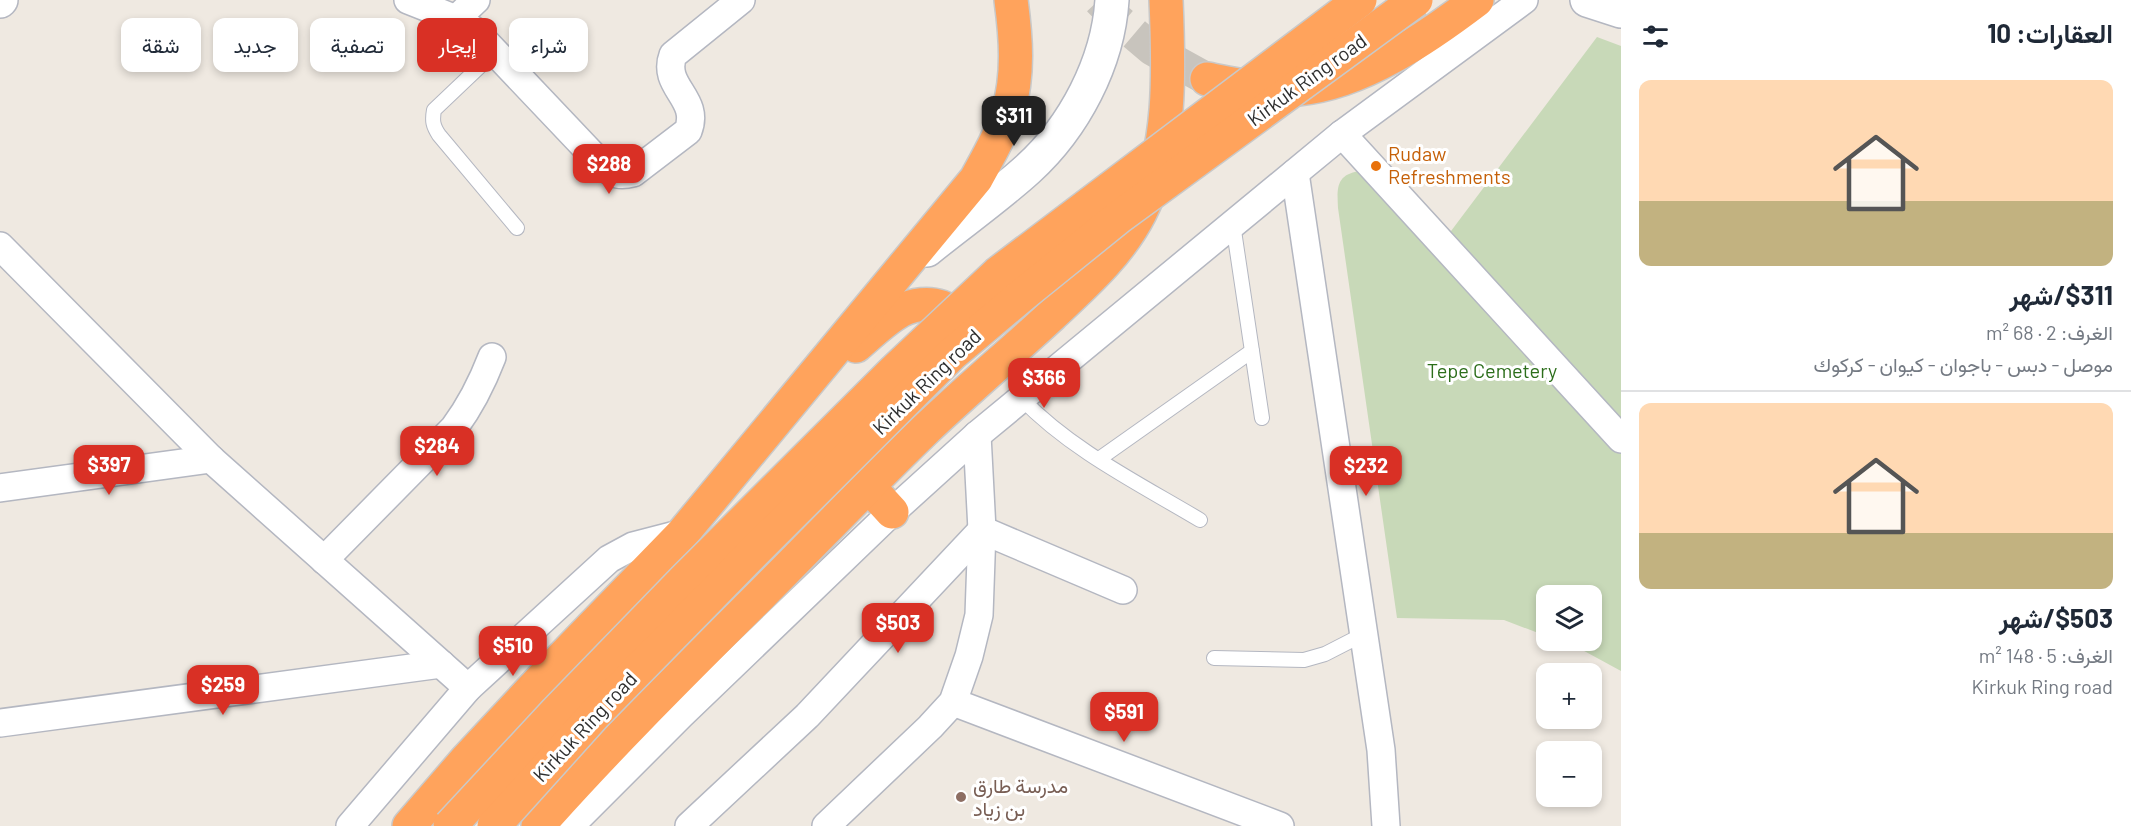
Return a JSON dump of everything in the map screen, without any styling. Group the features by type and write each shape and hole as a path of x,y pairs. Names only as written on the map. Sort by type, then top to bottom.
{"highway":[{"path":"409,826 466,760 683,533 976,179 995,145 1008,112 1015,79 1014,22 1011,0"},
{"path":"538,826 642,714 925,430 1102,269 1123,242 1140,212 1153,180 1161,147 1167,75 1166,0"},
{"name":"Kirkuk Ring road","path":"450,826 685,579 895,370 998,273 1360,0"},
{"name":"Kirkuk Ring road","path":"494,826 603,706 952,354 1119,217 1416,0"},
{"path":"1208,79 1247,87 1298,89 1328,82 1362,71 1395,56 1443,26 1477,0"},
{"path":"785,410 888,320 902,310 932,305 948,310 960,321 965,333 967,355 956,383 925,430"},
{"path":"869,487 892,512"}],"main road":[{"path":"899,272 1028,169 1053,142 1075,112 1092,80 1104,46 1112,0"},
{"path":"1587,0 1621,11"}],"street":[{"path":"408,0 453,18"},
{"path":"457,18 476,0"},
{"path":"497,56 604,167 611,173 623,176 633,173 688,130 692,121 691,111 671,74 670,65 673,55 741,0"},
{"path":"575,824 689,707 892,512 976,435 1342,134 1524,0"},
{"path":"1342,134 1621,439"},
{"path":"1295,173 1381,750 1386,826"},
{"path":"0,246 211,459 468,688"},
{"path":"324,560 454,428 473,401 492,357"},
{"path":"826,826 930,727 953,702 969,656 979,615 982,530 976,435"},
{"path":"0,488 211,459"},
{"path":"982,530 1123,590"},
{"path":"689,826 807,716 982,530"},
{"path":"350,826 468,688 609,559 633,546 683,533"},
{"path":"0,723 441,664"},
{"path":"953,702 1280,826"}],"lane":[{"path":"474,72 435,110 432,119 434,128 517,228"},
{"path":"1233,224 1262,418"},
{"path":"1099,459 1252,351"},
{"path":"1022,398 1055,430 1200,520"},
{"path":"1214,658 1304,660 1325,654 1364,634"}],"green space":[{"name":"Tepe Cemetery","path":"1597,37 1621,46 1621,671 1584,651 1602,651 1602,585 1536,585 1536,632 1504,620 1397,618 1338,208 1338,189 1342,179 1359,171 1436,251"}],"tunnel":[{"path":"1099,0 1152,49 1207,79"}],"place":[{"name":"Rudaw Refreshments","path":"1376,166"},
{"name":"مدرسة طارق بن زياد","path":"961,797"}]}
